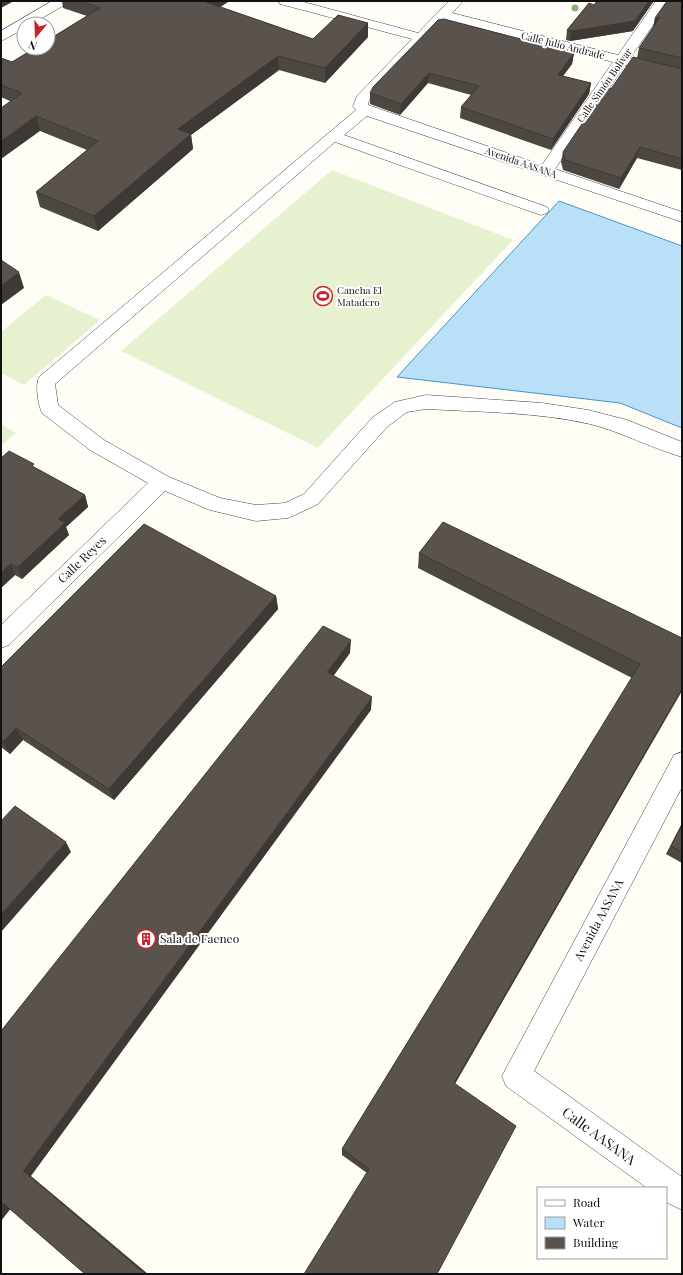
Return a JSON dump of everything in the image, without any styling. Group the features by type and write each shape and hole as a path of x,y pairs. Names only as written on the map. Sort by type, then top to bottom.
{"street":[{"path":"1,37 61,1"},
{"path":"285,1 422,38"},
{"path":"456,1 362,99 363,108 333,136 46,382 49,408 97,445 162,482 217,505 256,513 288,510 311,499 380,422 402,407 426,402 542,410 588,417 620,425 682,450"},
{"name":"Calle Simón Bolívar","path":"546,170 663,1"},
{"name":"Calle Julio Andrade","path":"443,15 682,75"},
{"name":"Avenida AASANA","path":"363,108 682,217"},
{"path":"333,136 541,210"},
{"name":"Calle Reyes","path":"1,639 162,482"},
{"name":"Avenida AASANA","path":"516,1076 682,763"},
{"name":"Calle AASANA","path":"516,1076 682,1195"}],"green space":[{"name":"Cancha El Matadero","path":"332,170 513,240 318,448 121,351"},
{"path":"46,295 100,320 24,385 1,373 1,332"},
{"path":"1,424 16,433 1,446"}],"water":[{"path":"559,201 682,246 682,428 620,403 397,377"}],"building":[{"path":"81,1 207,1 206,2 313,39 338,15 368,23 325,68 278,56 178,129 191,134 94,216 36,192 98,141 36,116 1,141 1,108 22,93 1,85 1,58 12,62 22,56 56,56 56,35 100,8"},
{"path":"597,1 649,1 635,21 572,31 567,30 589,3 594,5"},
{"path":"667,1 682,1 682,58 639,48 660,17 655,18"},
{"path":"444,19 574,53 558,75 591,83 553,139 461,107 479,86 429,73 401,104 370,93 373,87 438,20"},
{"path":"633,57 682,69 682,159 640,147 621,178 565,160 563,152 607,87 611,89"},
{"path":"1,260 19,272 1,286"},
{"path":"9,451 34,464 32,466 85,495 58,519 65,523 18,567 11,564 1,572 1,458"},
{"path":"443,522 682,638 682,689 454,1083 516,1126 437,1274 304,1274 369,1169 342,1149 640,664 419,553"},
{"path":"144,524 276,596 109,789 16,728 3,742 1,740 1,667"},
{"name":"Sala de Faeneo","path":"323,626 351,640 327,672 372,697 23,1171 145,1274 85,1274 3,1203 1,1206 1,1031"},
{"path":"15,806 66,842 1,914 1,821"},
{"path":"682,825 682,852 671,846"}],"place":[{"name":"Cancha El Matadero","path":"323,296"},
{"name":"Sala de Faeneo","path":"146,939"}]}
